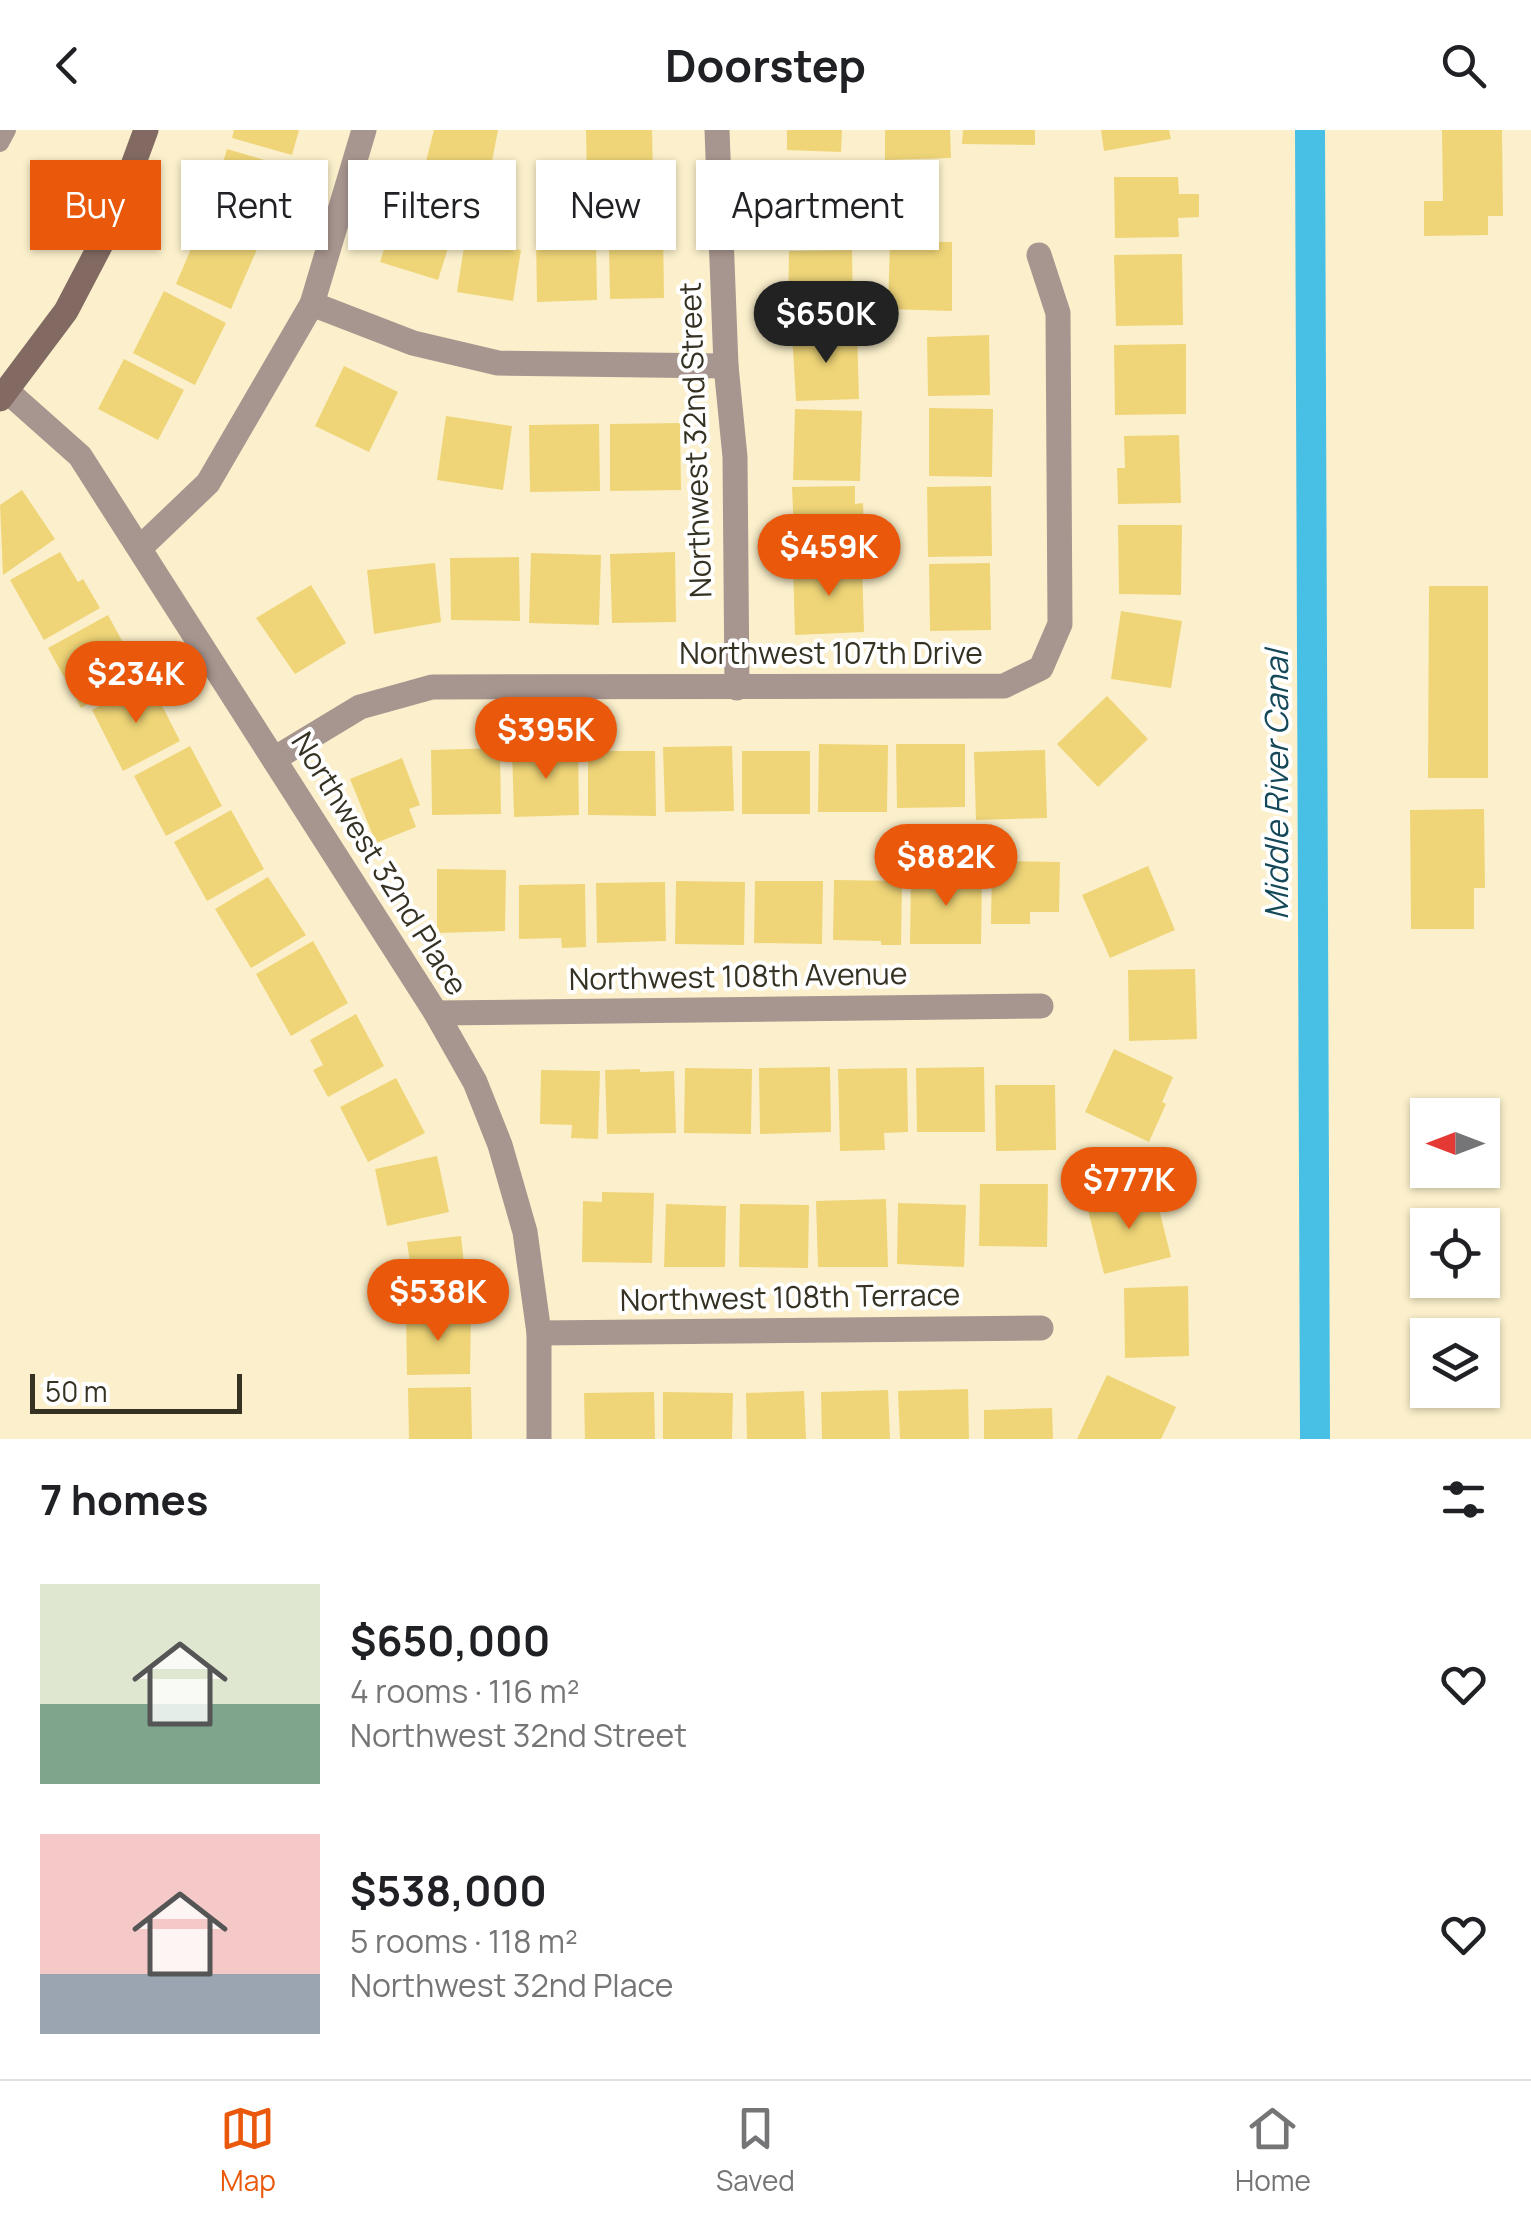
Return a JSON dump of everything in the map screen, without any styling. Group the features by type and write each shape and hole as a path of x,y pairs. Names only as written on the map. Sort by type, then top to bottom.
{"street":[{"path":"3,392 66,311 111,225 146,130"},
{"path":"140,548 208,483 312,304 364,130"},
{"name":"Northwest 32nd Street","path":"717,130 726,366 735,457 737,688"},
{"name":"Northwest 107th Drive","path":"274,759 360,707 432,687 1004,686 1041,668 1060,624 1060,604 1058,313 1039,255"},
{"path":"312,304 414,343 498,363 726,366"},
{"name":"Northwest 32nd Place","path":"3,392 80,456 436,1014 475,1082 500,1145 525,1232 539,1333 539,1439"},
{"name":"Northwest 108th Avenue","path":"436,1014 1041,1006"},
{"name":"Northwest 108th Terrace","path":"539,1333 1041,1328"}],"lane":[{"path":"0,142 7,130"}],"building":[{"path":"234,130 299,130 292,155 232,138"},
{"path":"434,130 498,130 492,160 426,160"},
{"path":"586,130 652,130 653,160 587,160"},
{"path":"787,130 842,130 841,152 787,150"},
{"path":"885,130 950,130 951,158 885,160"},
{"path":"963,130 1035,130 1035,145 962,144"},
{"path":"1101,130 1169,130 1171,139 1104,151"},
{"path":"1442,130 1502,130 1503,216 1488,216 1488,235 1424,236 1424,201 1443,201"},
{"path":"227,149 264,160 224,160"},
{"path":"1114,177 1178,177 1179,194 1199,194 1199,217 1178,218 1179,237 1115,238"},
{"path":"939,242 952,242 952,311 888,309 890,250 939,250"},
{"path":"190,250 257,250 231,309 176,284"},
{"path":"384,250 447,250 438,280 380,262"},
{"path":"464,250 521,250 513,301 457,292"},
{"path":"536,250 596,250 597,300 537,302"},
{"path":"609,250 663,250 664,298 610,299"},
{"path":"852,250 853,319 788,320 789,251"},
{"path":"1182,254 1183,325 1116,326 1114,255"},
{"path":"164,291 226,323 195,385 133,353"},
{"path":"857,331 859,399 796,401 792,333"},
{"path":"989,335 990,395 928,396 927,337"},
{"path":"1186,344 1186,414 1115,415 1114,345"},
{"path":"124,359 184,390 158,440 98,409"},
{"path":"344,366 398,392 369,452 315,426"},
{"path":"929,408 993,409 992,477 929,476"},
{"path":"795,409 862,411 860,481 793,480"},
{"path":"446,416 512,426 503,490 437,480"},
{"path":"680,423 681,490 610,491 610,424"},
{"path":"599,424 600,491 530,492 529,425"},
{"path":"1179,435 1181,503 1118,504 1117,468 1125,468 1124,436"},
{"path":"855,486 855,504 863,503 865,557 795,559 792,487"},
{"path":"991,486 992,556 928,557 927,487"},
{"path":"22,490 55,539 3,575 0,505"},
{"path":"1118,525 1182,525 1181,595 1119,594"},
{"path":"60,552 78,582 83,579 100,608 44,640 10,580"},
{"path":"675,552 676,622 612,623 610,554"},
{"path":"531,553 601,555 599,625 529,623"},
{"path":"519,557 520,621 451,620 450,558"},
{"path":"435,563 441,622 374,634 367,570"},
{"path":"862,563 864,632 795,635 793,566"},
{"path":"990,563 991,630 930,631 929,564"},
{"path":"311,585 346,643 295,674 256,618"},
{"path":"1429,586 1488,586 1488,778 1428,778"},
{"path":"1121,611 1182,621 1171,688 1111,679"},
{"path":"108,615 140,674 81,708 48,648"},
{"path":"149,680 180,741 123,771 92,710"},
{"path":"1107,696 1148,739 1098,787 1057,744"},
{"path":"819,744 888,745 887,812 818,812"},
{"path":"896,744 965,744 965,807 897,808"},
{"path":"190,746 222,806 166,836 134,776"},
{"path":"732,746 734,811 665,812 663,747"},
{"path":"578,747 579,815 514,817 512,748"},
{"path":"500,748 501,814 432,815 431,750"},
{"path":"1045,750 1047,818 976,820 974,752"},
{"path":"588,751 655,751 656,816 588,815"},
{"path":"742,751 810,751 810,814 742,814"},
{"path":"402,758 420,805 409,809 416,827 376,843 350,779"},
{"path":"1484,809 1485,888 1474,888 1474,929 1411,929 1410,810"},
{"path":"231,810 264,869 207,901 174,842"},
{"path":"992,861 1060,862 1059,912 1030,912 1030,924 991,924"},
{"path":"1148,866 1175,930 1110,958 1082,895"},
{"path":"437,869 506,870 505,931 437,933"},
{"path":"911,873 982,874 981,944 910,944"},
{"path":"268,877 306,935 251,968 215,909"},
{"path":"834,880 902,881 901,945 833,940"},
{"path":"676,881 745,882 744,945 675,944"},
{"path":"755,881 823,881 822,944 754,943"},
{"path":"665,882 666,941 597,943 596,883"},
{"path":"585,884 586,947 562,948 561,938 519,939 519,885"},
{"path":"313,941 348,1003 291,1036 256,974"},
{"path":"1195,969 1197,1039 1129,1041 1128,970"},
{"path":"356,1014 384,1066 328,1097 313,1070 323,1065 310,1040"},
{"path":"1114,1049 1173,1077 1149,1142 1085,1112"},
{"path":"830,1067 831,1132 760,1134 759,1068"},
{"path":"984,1067 985,1132 917,1132 916,1068"},
{"path":"685,1068 752,1069 751,1134 684,1133"},
{"path":"907,1068 908,1132 884,1133 885,1150 840,1151 838,1069"},
{"path":"541,1070 600,1071 598,1139 571,1138 572,1125 540,1124"},
{"path":"605,1070 674,1071 676,1133 607,1134"},
{"path":"396,1078 425,1133 368,1162 340,1107"},
{"path":"995,1085 1055,1085 1056,1150 996,1151"},
{"path":"437,1156 449,1212 387,1226 375,1169"},
{"path":"980,1184 1048,1184 1047,1247 979,1246"},
{"path":"1154,1189 1171,1257 1104,1274 1087,1206"},
{"path":"602,1192 654,1193 652,1263 582,1262 583,1201 602,1202"},
{"path":"886,1199 888,1267 818,1267 816,1201"},
{"path":"898,1203 966,1205 964,1267 897,1264"},
{"path":"666,1204 726,1206 725,1267 664,1267"},
{"path":"740,1204 809,1205 808,1268 739,1267"},
{"path":"461,1236 467,1292 399,1300 396,1271 411,1270 407,1242"},
{"path":"1188,1286 1189,1356 1125,1358 1124,1288"},
{"path":"471,1313 470,1374 407,1375 406,1314"},
{"path":"1107,1375 1176,1407 1161,1439 1077,1439"},
{"path":"471,1387 472,1439 409,1439 408,1388"},
{"path":"968,1389 969,1439 900,1439 898,1391"},
{"path":"888,1390 890,1439 822,1439 821,1392"},
{"path":"804,1391 806,1439 747,1439 746,1393"},
{"path":"654,1392 655,1439 585,1439 584,1393"},
{"path":"663,1392 733,1393 732,1439 663,1439"},
{"path":"1052,1408 1053,1439 984,1439 984,1410"}],"waterway":[{"name":"Middle River Canal","path":"1310,130 1315,1439"}]}
